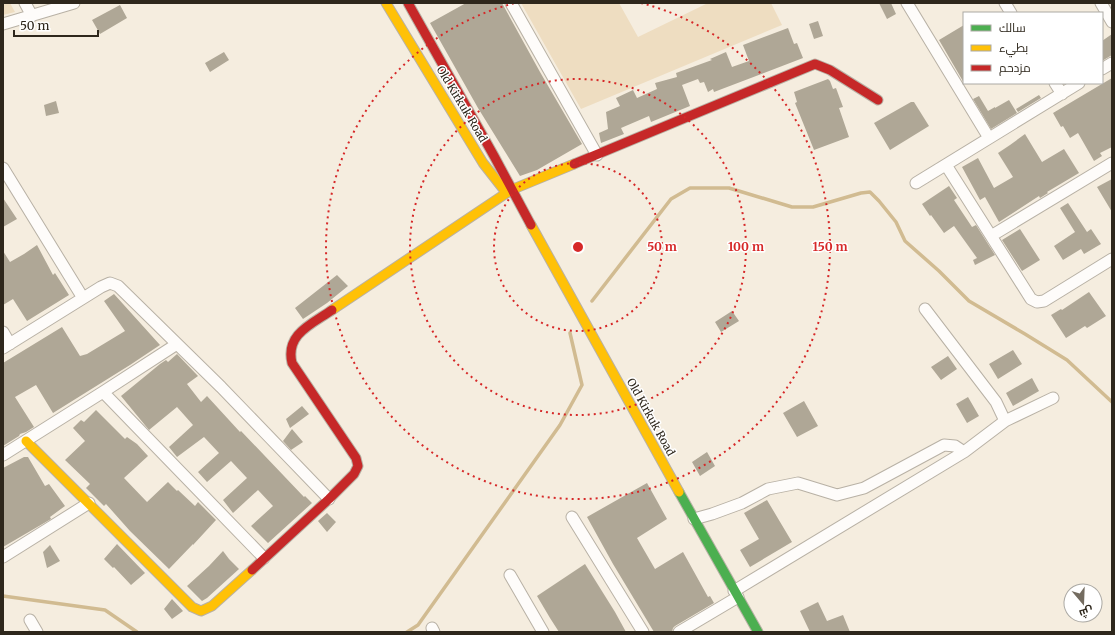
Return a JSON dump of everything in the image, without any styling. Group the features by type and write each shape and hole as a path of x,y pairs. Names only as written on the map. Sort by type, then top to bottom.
{"street":[{"path":"25,3 32,16"},
{"path":"3,24 74,3"},
{"name":"Old Kirkuk Road","path":"386,3 483,163 509,192 524,213 758,632"},
{"name":"Old Kirkuk Road","path":"408,3 494,156 509,192"},
{"path":"511,3 597,154"},
{"path":"907,3 989,138"},
{"path":"1005,3 1010,12"},
{"path":"1101,3 1112,22"},
{"path":"1103,68 1112,63"},
{"path":"26,441 192,607 201,611 212,606 329,498 354,474 358,466 356,458 292,364 290,349 297,335 303,330 509,192 815,64 830,70 878,100"},
{"path":"1056,84 1062,94"},
{"path":"916,183 1077,84"},
{"path":"992,236 1112,163"},
{"path":"946,165 1031,299 1037,302 1044,301 1112,259"},
{"path":"3,168 83,298"},
{"path":"3,332 7,346 101,287 110,283 118,286 221,387 329,498"},
{"path":"925,309 996,402 1005,421"},
{"path":"3,455 177,344"},
{"path":"103,392 264,558"},
{"path":"679,632 736,594 964,452 1005,421 1053,398"},
{"path":"694,519 742,503 768,489 798,483 837,495 864,488 944,445 955,446 964,452"},
{"path":"3,557 89,503"},
{"path":"572,518 643,632"},
{"path":"510,575 543,632"},
{"path":"30,620 37,632"}],"shaded area":[{"path":"3,3 10,3 15,12 3,15"},
{"path":"521,3 619,3 638,37 708,3 771,3 782,25 581,109"}],"building":[{"path":"466,3 502,3 582,144 537,170 520,176 478,108 430,23"},
{"path":"879,3 891,3 896,14 887,19"},
{"path":"120,5 127,18 100,34 92,20"},
{"path":"818,21 823,36 814,39 809,24"},
{"path":"963,26 963,81 939,40"},
{"path":"788,28 794,44 797,43 803,58 714,92 713,89 708,92 704,82 700,83 698,79 682,85 690,106 651,122 649,116 621,128 624,134 601,143 599,133 608,129 606,112 620,106 616,98 633,90 637,98 657,89 655,83 677,77 676,73 712,60 710,59 726,52 732,67 749,61 743,45"},
{"path":"1112,34 1112,55 1103,60 1103,40"},
{"path":"224,52 229,60 210,72 205,63"},
{"path":"1112,78 1112,147 1100,153 1102,156 1094,161 1078,133 1070,138 1063,126 1061,127 1053,113"},
{"path":"828,79 833,89 836,88 843,107 839,108 849,137 814,150 795,103 797,102 794,92"},
{"path":"1039,95 1041,98 1018,112 1016,109"},
{"path":"979,96 988,111 1009,100 1017,113 991,129 973,99"},
{"path":"56,101 59,113 46,116 44,105"},
{"path":"911,102 914,102 929,126 890,150 874,123"},
{"path":"1025,134 1042,162 1064,149 1079,173 1047,192 1048,193 1040,198 1039,196 999,222 985,197 980,200 962,167 978,158 994,188 1013,177 998,153"},
{"path":"1112,179 1112,212 1097,187"},
{"path":"949,186 957,198 954,200 972,227 976,225 995,255 975,265 973,260 977,258 954,226 944,233 922,204"},
{"path":"3,198 17,219 3,227"},
{"path":"1068,203 1087,232 1091,229 1101,244 1084,254 1081,249 1063,260 1054,246 1075,232 1060,208"},
{"path":"1020,229 1040,260 1022,271 1002,240"},
{"path":"37,245 53,275 55,273 69,295 27,321 13,299 3,305 3,251 10,262"},
{"path":"337,275 348,286 327,303 303,319 295,308"},
{"path":"1089,292 1106,316 1087,328 1085,326 1066,338 1051,315 1061,309 1062,310"},
{"path":"114,294 160,345 53,413 36,385 15,397 34,427 20,434 3,446 3,363 62,327 80,356 87,354 125,331 104,301"},
{"path":"732,311 739,321 721,332 715,322"},
{"path":"1013,350 1022,364 998,379 989,364"},
{"path":"177,354 198,376 187,384 201,402 207,396 240,432 241,431 304,497 305,496 312,503 268,543 251,526 273,506 258,490 233,513 223,500 247,478 231,461 207,482 198,472 219,453 204,437 177,457 169,447 193,425 177,407 149,430 121,396 160,364 166,360 168,362"},
{"path":"948,356 957,369 941,380 931,367"},
{"path":"1032,378 1039,391 1013,406 1006,393"},
{"path":"968,397 979,416 967,423 956,404"},
{"path":"804,401 818,426 797,437 783,413"},
{"path":"302,406 309,414 290,428 286,419"},
{"path":"96,410 125,439 127,437 137,444 148,456 124,478 147,502 168,482 195,506 198,502 216,520 169,569 130,531 106,504 104,506 86,488 90,484 65,460 85,441 73,428 81,420 84,422"},
{"path":"292,429 303,442 291,450 283,441"},
{"path":"707,452 715,466 700,476 692,462"},
{"path":"24,457 28,457 45,486 49,484 65,506 50,517 51,519 3,547 3,468"},
{"path":"647,483 667,519 637,538 655,569 683,552 708,597 710,596 714,603 675,626 672,632 654,632 587,517"},
{"path":"767,500 792,542 750,567 740,550 759,539 744,513"},
{"path":"327,513 336,522 327,532 318,521"},
{"path":"117,544 145,573 131,585 104,559"},
{"path":"50,545 60,561 47,568 43,552"},
{"path":"223,551 239,569 202,601 187,586"},
{"path":"585,564 626,632 559,632 550,618 537,596"},
{"path":"172,599 183,611 172,619 164,609"},
{"path":"818,602 827,621 843,615 850,632 810,632 800,611"}],"waterway":[{"path":"592,301 671,199 690,188 729,188 792,207 813,207 861,193 870,192 896,222 905,241 939,271 969,301 1067,360 1112,402"},
{"path":"407,632 418,625 560,425 582,385 570,333"},
{"path":"3,596 105,610 137,632"}],"traffic: fast":[{"path":"679,492 758,632"}],"traffic: slow":[{"path":"386,3 483,163 505,191"},
{"path":"332,310 511,190 574,164"},
{"path":"531,225 679,492"},
{"path":"26,441 192,607 201,611 212,606 252,570"}],"traffic: jam":[{"path":"408,3 531,225"},
{"path":"574,164 815,64 830,70 878,100"},
{"path":"252,570 329,499 354,474 358,466 356,458 292,363 292,344 296,337 309,325 332,310"}]}
